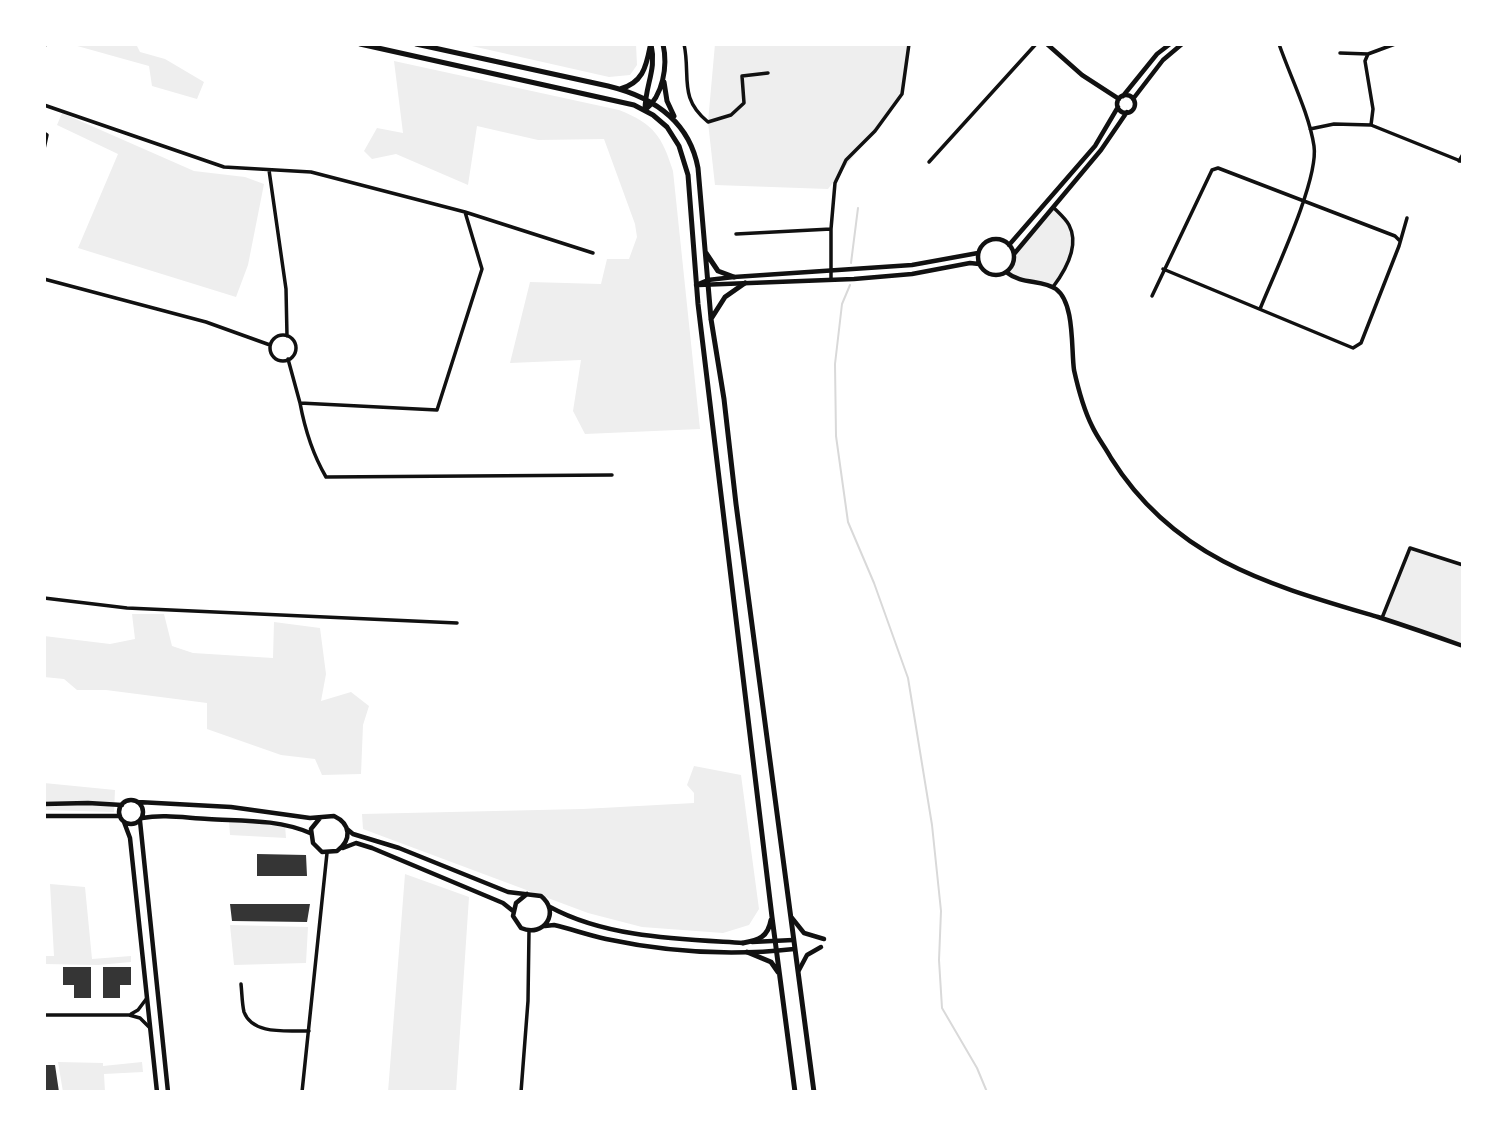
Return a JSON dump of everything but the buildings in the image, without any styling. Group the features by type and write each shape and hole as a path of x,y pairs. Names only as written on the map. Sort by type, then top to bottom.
{"main road":[{"path":"360,44 623,101 645,110 667,127 679,146 686,163 696,285 795,1092"},
{"path":"415,44 620,89 645,98 654,102 678,123 685,132 695,156 711,319 724,400 814,1092"},
{"path":"645,110 645,98 654,66 651,44"},
{"path":"620,89 632,85 641,77 651,44"},
{"path":"663,44 663,75 668,103 678,123"},
{"path":"645,110 654,102 663,75"},
{"path":"705,251 718,271 734,277"},
{"path":"711,319 725,297 745,283"},
{"path":"743,943 765,935 772,917"},
{"path":"747,952 771,962 780,975"}],"street":[{"path":"715,44 684,44 687,55 686,89 692,106 708,122 731,114 744,103 742,76 768,72"},
{"path":"831,280 831,229 835,183 846,160 876,131 902,94 909,44"},
{"path":"929,162 1036,44"},
{"path":"1047,44 1082,75 1121,97 1128,96 1133,99"},
{"path":"1009,245 1095,146 1121,97 1157,54 1170,44"},
{"path":"708,283 831,280 912,274 970,263 979,264 991,275 1006,272 1012,265 1014,254 1134,107 1133,99 1163,60 1182,44"},
{"path":"1259,310 1304,201 1314,166 1310,129 1279,44"},
{"path":"1340,53 1368,54 1395,44"},
{"path":"1368,54 1366,61 1373,108 1371,125"},
{"path":"44,105 223,167 311,173 465,212 593,253"},
{"path":"1118,107 1127,113"},
{"path":"1310,129 1334,124 1371,125 1461,162 1463,154"},
{"path":"44,133 47,135 44,149"},
{"path":"1152,296 1212,170 1218,168 1395,236 1399,240"},
{"path":"269,170 286,289 287,336"},
{"path":"1054,208 1069,224 1073,242 1066,270 1054,288"},
{"path":"300,403 437,410 482,269 465,212"},
{"path":"1163,269 1353,348 1361,343 1399,246 1407,218"},
{"path":"736,234 831,229"},
{"path":"696,285 734,277 912,265 978,253 989,240 1000,239 1009,245 1014,254"},
{"path":"978,253 979,264"},
{"path":"1006,272 1021,281 1054,288 1063,298 1072,334 1074,370 1092,426 1128,485 1183,537 1240,571 1299,594 1382,618 1463,646"},
{"path":"44,279 205,322 270,345"},
{"path":"278,336 287,336 293,341 295,349 288,359 281,360 274,356 270,345 278,336"},
{"path":"288,359 305,431 326,477 612,475"},
{"path":"1382,618 1410,548 1463,565"},
{"path":"44,598 127,608 457,623"},
{"path":"44,804 122,805 128,801 231,807 320,818 329,816 338,818 353,834 399,848 508,892 541,896 550,907 579,920 612,929 743,943 793,940"},
{"path":"138,802 142,808 168,1092"},
{"path":"122,805 120,816 130,838 158,1092"},
{"path":"44,816 120,816"},
{"path":"124,822 130,824 141,819 168,816 253,821 293,826 311,833"},
{"path":"320,818 313,825 311,833 315,846 327,853 356,843 372,848 503,903 513,911 517,924 529,931 554,925 607,939 659,947 747,952 794,949"},
{"path":"342,848 348,839 347,829"},
{"path":"302,1092 327,853"},
{"path":"513,911 519,899 527,894"},
{"path":"544,926 550,917 550,907"},
{"path":"790,915 795,925 804,933 824,939"},
{"path":"521,1092 528,1001 529,931"},
{"path":"798,974 807,955 821,947"},
{"path":"240,984 244,1012 253,1024 262,1029 309,1031"},
{"path":"129,1015 138,1010 147,998"},
{"path":"44,1014 129,1015 140,1018 150,1028"}],"shaded area":[{"path":"70,44 136,44 140,52 165,59 204,82 197,99 152,86 149,66"},
{"path":"463,44 636,44 637,65 630,75 609,77"},
{"path":"715,44 909,44 902,94 828,189 715,185 708,122"},
{"path":"394,61 619,110 649,126 655,133 665,149 673,171 700,429 585,434 573,411 581,360 510,363 530,282 601,284 607,259 629,259 637,237 635,224 604,139 538,140 477,126 468,185 396,154 372,159 364,151 377,128 403,133"},
{"path":"62,113 194,171 245,177 264,184 248,265 236,297 78,248 118,154 57,125"},
{"path":"1054,208 1068,223 1072,233 1070,258 1053,287 1021,281 1006,272 1012,265 1014,254"},
{"path":"1410,548 1463,566 1463,645 1382,618"},
{"path":"132,614 164,614 172,646 193,653 273,658 274,622 320,628 326,674 321,701 351,692 369,706 363,725 361,774 322,775 315,759 281,755 207,729 207,703 106,690 77,690 64,679 44,677 44,636 110,644 135,639"},
{"path":"694,766 741,775 759,909 749,925 723,933 642,927 588,913 363,829 362,814 583,809 694,803 694,793 687,785"},
{"path":"44,783 115,790 114,812 44,810"},
{"path":"229,820 285,825 286,838 230,835"},
{"path":"405,874 469,897 456,1092 388,1092"},
{"path":"50,884 85,887 92,959 131,956 131,962 98,965 44,964 44,956 54,956"},
{"path":"230,925 308,927 306,963 234,965"},
{"path":"58,1062 103,1063 103,1066 142,1062 143,1072 104,1074 105,1092 63,1092"}],"waterway":[{"path":"851,263 858,208"},
{"path":"850,285 842,304 835,364 836,436 848,522 874,583 908,678 932,825 941,911 939,960 942,1008 977,1068 987,1092"}]}
